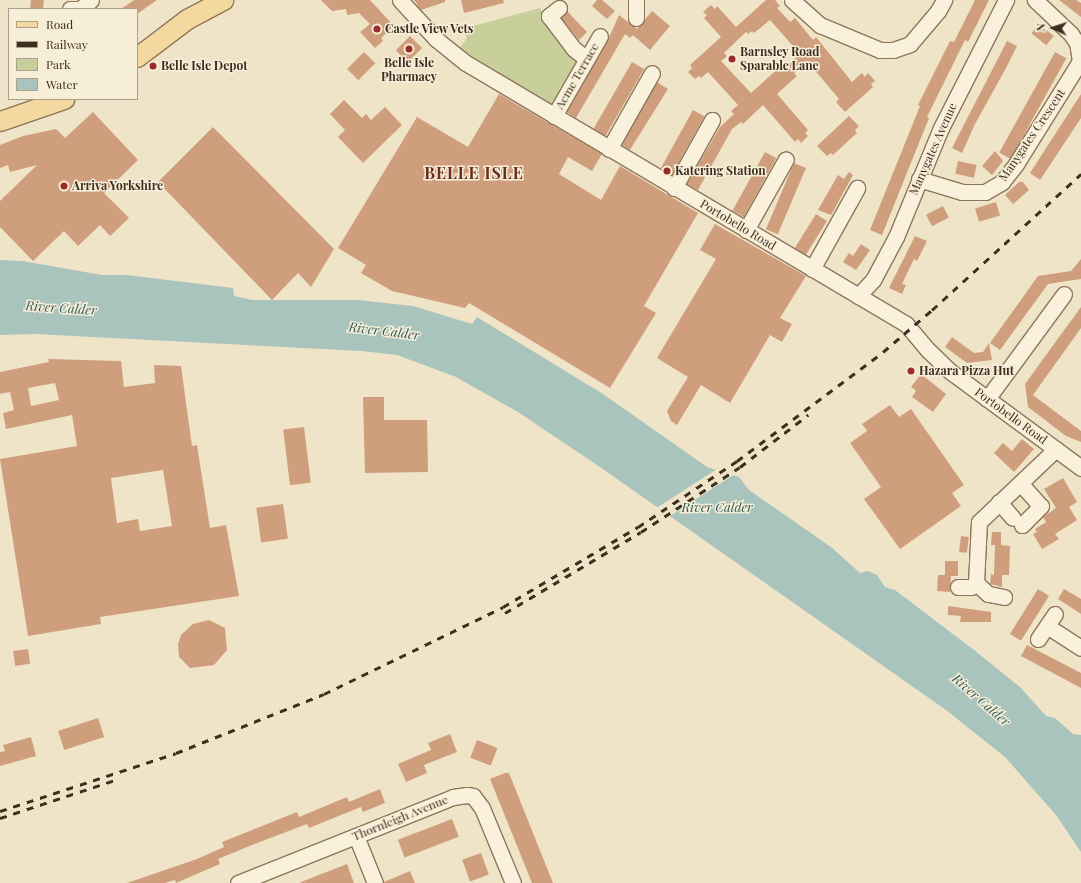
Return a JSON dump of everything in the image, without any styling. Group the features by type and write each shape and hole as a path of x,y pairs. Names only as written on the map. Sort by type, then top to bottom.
{"main road":[{"path":"138,56 187,19 223,0"},
{"path":"0,121 61,100"}],"street":[{"path":"80,8 91,0"},
{"name":"Portobello Road","path":"400,0 436,39 461,59 608,149 906,324 940,363 987,399 1077,463"},
{"path":"636,0 636,18"},
{"path":"792,0 820,25 880,50 893,50 910,44 938,11 944,0"},
{"name":"Manygates Avenue","path":"858,296 873,280 883,262 941,128 1006,0"},
{"name":"Manygates Crescent","path":"919,179 948,189 975,193 985,192 1002,182 1077,69 1080,54 1071,34 1035,0"},
{"path":"559,8 549,16 574,49 587,58"},
{"name":"Acme Terrace","path":"554,116 600,36"},
{"path":"608,149 652,73"},
{"path":"674,188 712,120"},
{"path":"746,230 786,159"},
{"path":"812,269 857,188"},
{"path":"987,399 1064,294"},
{"path":"958,587 971,587 976,583 979,522 1056,449"},
{"path":"999,502 1017,521 1041,506 1020,483"},
{"path":"976,583 988,594 1004,597"},
{"path":"1038,640 1051,620 1081,648"},
{"name":"Thornleigh Avenue","path":"238,883 453,797 467,795 473,796 482,808 513,883"},
{"path":"356,836 375,883"}],"green space":[{"path":"540,8 548,25 577,60 551,105 459,49 467,38 462,29"}],"water":[{"name":"River Calder","path":"0,260 22,261 102,275 127,275 233,288 234,296 252,300 357,300 413,306 472,324 477,317 603,394 707,467 739,477 749,490 831,547 860,573 868,571 877,575 885,587 895,590 974,650 1021,688 1046,716 1055,718 1073,734 1081,735 1081,852 1056,815 1005,757 946,710 600,467 518,412 456,377 397,355 361,351 35,334 0,335"}],"pier":[{"path":"720,467 735,474 667,518 655,509"}],"building":[{"path":"31,0 44,0 43,8 30,8"},
{"path":"134,0 157,0 138,13 138,8 122,8"},
{"path":"321,0 370,0 394,26 381,38 383,41 375,48 360,32 370,24 359,13 347,15 346,9 332,11"},
{"path":"414,0 445,0 445,2 421,10"},
{"path":"461,0 503,0 504,3 464,13"},
{"path":"597,0 602,0 615,11 607,19 592,6"},
{"path":"766,0 775,0 780,6 777,8 790,22 795,18 813,40 816,37 852,82 862,73 865,77 868,73 875,81 871,84 873,87 845,112 836,102 839,99 807,61 794,73 797,76 777,94 808,130 805,133 808,136 801,143 798,139 795,142 763,105 743,124 741,122 732,129 698,190 687,184 720,127 734,114 731,111 738,105 708,72 701,78 699,76 695,79 688,72 692,68 690,65 721,37 704,18 707,15 703,12 711,5 715,9 717,6 736,27","holes":["770,20 800,54 787,66 784,63 751,93 721,61 727,56 724,53 746,32 748,34 752,31 754,33"]},
{"path":"975,0 989,0 968,42 965,40 927,117 929,118 882,235 870,230 920,106 918,105 950,41 954,42"},
{"path":"1059,0 1076,0 1081,3 1081,17"},
{"path":"567,11 587,32 579,40 561,18"},
{"path":"652,11 670,26 650,50 633,35 630,38 625,34 576,118 567,112 608,40 619,15 637,29"},
{"path":"1039,24 1054,36 1046,45 1031,33"},
{"name":"Belle Isle Pharmacy","path":"410,36 422,48 408,62 396,50"},
{"path":"1007,41 1017,46 975,124 962,153 952,148"},
{"path":"364,52 375,63 358,80 347,69"},
{"path":"1055,52 1066,58 1011,159 999,153"},
{"path":"632,62 644,69 606,136 594,129"},
{"path":"657,82 668,89 630,150 619,143"},
{"path":"499,94 602,154 592,171 568,157 559,174 601,200 620,166 698,213 644,306 656,313 610,388 469,303 465,308 392,291 361,273 366,265 338,248 417,117 468,147"},
{"path":"1081,94 1081,118 1040,180 1030,173"},
{"path":"344,100 362,118 366,114 371,120 385,107 402,125 363,163 338,137 345,130 330,114"},
{"path":"693,110 704,116 672,174 661,168"},
{"name":"Arriva Yorkshire","path":"93,112 138,160 104,193 129,218 110,236 100,225 78,246 64,231 33,261 0,227 0,201 37,165 10,172 8,165 0,168 0,145 23,136 56,129 65,138"},
{"path":"849,116 859,126 855,130 857,133 833,155 831,153 827,156 817,146"},
{"path":"213,127 334,249 311,287 298,273 272,300 158,182"},
{"path":"995,151 1003,161 992,175 982,166"},
{"path":"765,152 776,158 744,217 733,211"},
{"path":"958,161 977,165 974,178 955,174"},
{"path":"794,163 806,168 778,234 766,229"},
{"path":"849,172 853,175 831,215 818,210 838,175 844,179"},
{"path":"1019,182 1023,182 1029,190 1013,204 1005,195"},
{"path":"996,202 1000,215 979,222 975,208"},
{"path":"943,206 949,218 932,226 926,215"},
{"path":"816,214 827,221 806,255 795,248"},
{"path":"715,224 806,276 780,318 792,324 782,342 770,335 730,403 701,385 677,425 671,421 667,411 688,377 657,358 716,259 700,250"},
{"path":"915,236 927,241 917,261 914,259 902,284 906,285 902,294 889,288"},
{"path":"861,244 870,250 856,270 843,262 849,253 853,256"},
{"path":"1081,259 1081,279 1048,284 1000,350 990,343 1038,276 1071,271"},
{"path":"1081,307 1081,328 1033,395 1081,431 1081,442 1066,436 1028,407 1025,384"},
{"path":"952,337 974,353 983,352 989,343 992,360 967,363 945,347"},
{"path":"48,359 121,361 124,387 155,383 154,365 181,366 192,446 197,445 210,528 226,525 239,596 100,617 101,624 28,636 0,459 77,446 72,415 6,429 3,413 14,410 10,392 0,394 0,372 49,362","holes":["55,383 59,400 31,406 28,388","163,470 172,526 140,531 138,519 117,523 111,478"]},
{"path":"921,374 946,394 933,412 912,397 916,391 911,387"},
{"path":"363,397 384,397 384,420 427,420 428,472 365,473"},
{"path":"890,405 899,417 911,409 964,485 952,493 961,506 900,549 864,499 881,487 850,443 867,431 862,424"},
{"path":"304,427 311,483 290,485 283,430"},
{"path":"1022,439 1034,449 1014,472 994,453 1003,443 1012,451"},
{"path":"1063,478 1077,502 1069,507 1077,520 1055,534 1059,539 1042,549 1033,534 1037,532 1035,529 1046,522 1043,517 1056,508 1044,489"},
{"path":"283,504 288,539 261,542 256,508"},
{"path":"992,532 1001,532 1001,545 1010,546 1009,575 1002,575 1002,587 990,584 991,574 994,575 995,545 991,545"},
{"path":"961,536 969,537 967,553 959,552"},
{"path":"945,561 958,561 958,576 951,576 950,592 937,591 938,575 945,575"},
{"path":"1038,589 1049,596 1021,641 1010,634"},
{"path":"1064,589 1081,599 1081,614 1058,599"},
{"path":"948,606 991,612 991,622 960,622 961,616 948,615"},
{"path":"209,620 225,628 227,650 214,665 190,668 179,657 178,644 181,635 193,624"},
{"path":"1027,645 1081,673 1081,688 1021,656"},
{"path":"28,649 30,664 15,666 13,651"},
{"path":"98,718 104,737 64,750 58,731"},
{"path":"450,734 457,752 424,765 427,773 406,782 398,764 431,750 428,743"},
{"path":"31,737 36,756 0,766 0,752 5,751 3,745"},
{"path":"477,740 498,748 491,766 470,758"},
{"path":"505,773 509,773 553,883 532,883 490,779"},
{"path":"380,789 385,803 363,812 361,807 309,828 307,824 252,845 218,859 220,864 176,883 175,880 165,883 127,883 197,859 224,847 222,842 297,812 299,817 347,797 349,802"},
{"path":"452,819 459,837 405,858 398,840"},
{"path":"481,853 489,875 470,881 462,860"},
{"path":"347,864 354,883 301,883 301,882"},
{"path":"410,871 415,883 384,883 384,882"}],"railway":[{"path":"0,811 176,753 324,694 503,607 638,527 737,461 883,352 932,310 1081,174"},
{"path":"505,613 641,532 740,467 808,415"},
{"path":"0,818 118,779"}],"place":[{"name":"Castle View Vets","path":"377,29"},
{"name":"Belle Isle Pharmacy","path":"409,49"},
{"name":"Barnsley Road Sparable Lane","path":"732,59"},
{"name":"Belle Isle Depot","path":"153,66"},
{"name":"Katering Station","path":"667,171"},
{"name":"Arriva Yorkshire","path":"64,186"},
{"name":"Hazara Pizza Hut","path":"911,371"}],"district":[{"name":"BELLE ISLE","path":"474,173"}]}
